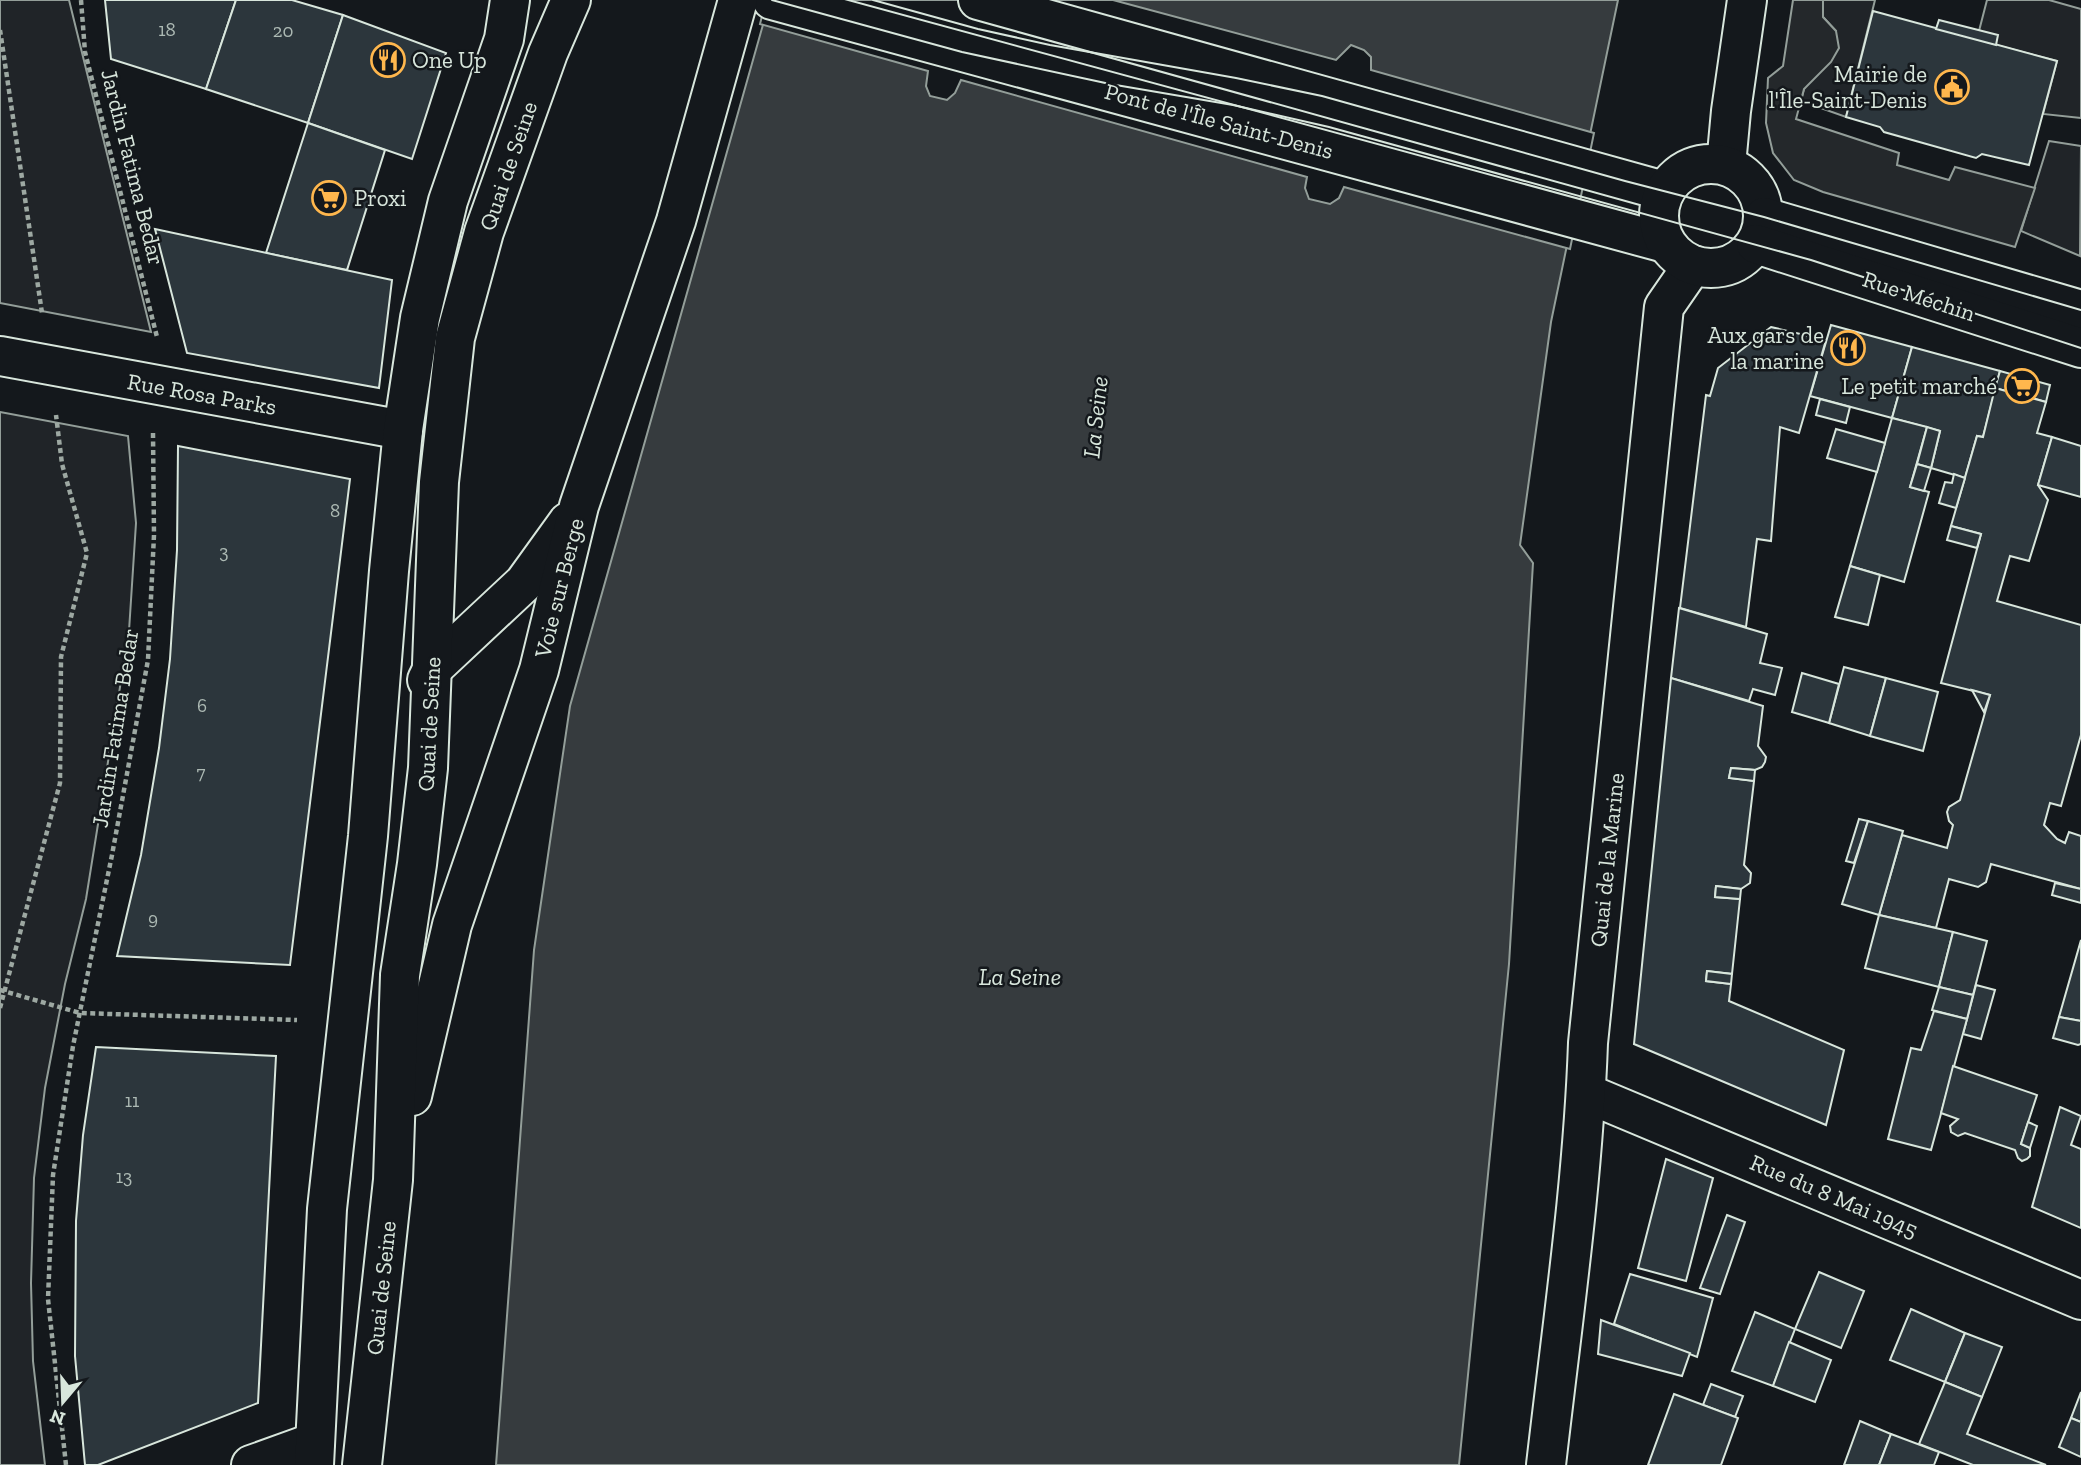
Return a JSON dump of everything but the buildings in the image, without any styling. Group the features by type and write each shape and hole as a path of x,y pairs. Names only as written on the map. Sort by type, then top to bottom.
{"main road":[{"name":"Quai de Seine","path":"315,1454 327,1209 368,836 387,585 404,430 420,318 448,201 504,39 510,0"},
{"name":"Quai de Seine","path":"414,1011 400,975 428,768 439,482 455,338 484,232 548,52 571,0"},
{"name":"Voie sur Berge","path":"393,1180 414,1011 452,925 540,670 579,506 676,221 738,0"},
{"name":"Pont de l'Île Saint-Denis","path":"772,0 1609,227 1679,254"},
{"path":"978,0 1664,191"},
{"path":"1726,165 1732,99 1748,0"},
{"path":"1708,163 1726,165 1741,173 1754,185 1761,200 1760,231 1734,263 1706,268 1679,254 1658,218 1664,191 1676,178 1690,168 1708,163"},
{"name":"Rue Méchin","path":"1760,231 2081,310"},
{"name":"Rue Méchin","path":"1760,231 2081,348"},
{"name":"Quai de la Marine","path":"1546,1465 1664,307 1679,254"},
{"name":"Rue Rosa Parks","path":"0,356 152,386 404,430"},
{"path":"368,836 406,720 433,668 524,583 579,506"},
{"name":"Rue du 8 Mai 1945","path":"1586,1093 2081,1300"},
{"name":"Quai de Seine","path":"362,1465 393,1180"},
{"path":"251,1465 315,1454"}],"path":[{"name":"Jardin Fatima Bedar","path":"66,1465 48,1298 53,1175 80,1013 148,660 154,535 152,386 157,334 85,52 81,0"},
{"path":"0,30 62,464 87,553 61,657 60,783 2,990 0,1008"},
{"path":"2,990 80,1013 297,1020"}],"shaded area":[{"path":"0,0 69,0 151,332 0,303"},
{"path":"1793,0 1823,0 1823,17 1836,31 1839,48 1831,62 1804,89 1796,119 1899,153 1897,165 1949,180 1955,167 2035,188 2015,247 1823,192 1794,180 1773,153 1766,123 1768,78 1783,66"},
{"path":"1823,0 1875,0 1846,117 1801,101 1804,89 1836,31 1823,17"},
{"path":"1987,0 2049,0 2081,9 2081,118 2043,114 2057,61 1996,45 1979,31"},
{"path":"2049,141 2081,146 2080,256 2021,231"},
{"path":"0,412 128,436 136,523 129,631 86,899 65,984 45,1088 34,1178 31,1283 33,1361 45,1465 0,1465"}],"water":[{"name":"La Seine","path":"770,0 1618,0 1551,322 1520,545 1533,563 1509,964 1459,1465 496,1465 534,950 570,706"}],"pier":[{"path":"766,0 1113,0 1336,60 1351,45 1364,50 1371,57 1371,70 1594,133 1570,249 1344,187 1339,198 1330,204 1309,199 1305,188 1307,177 961,80 955,93 947,100 930,96 926,86 928,71 760,24"}],"tram line":[{"path":"772,0 962,52 1110,84 1233,105 1329,127 1811,260 2081,348"},
{"path":"873,0 978,29 1050,45 1322,96 1764,217 2081,310"}],"place":[{"name":"One Up","path":"388,60"},
{"name":"Mairie de l'Île-Saint-Denis","path":"1952,87"},
{"name":"Proxi","path":"329,198"},
{"name":"Aux gars de la marine","path":"1848,348"},
{"name":"Le petit marché","path":"2022,386"}]}
